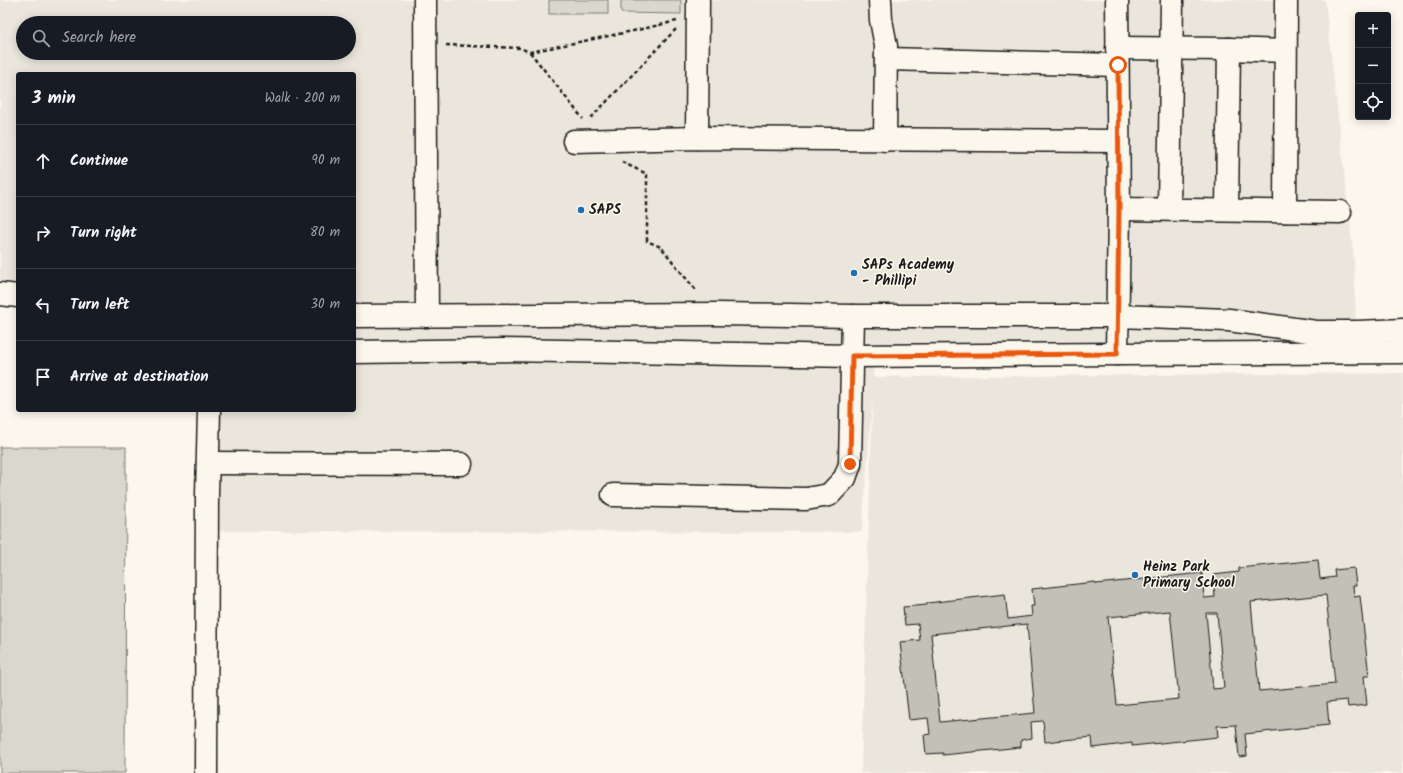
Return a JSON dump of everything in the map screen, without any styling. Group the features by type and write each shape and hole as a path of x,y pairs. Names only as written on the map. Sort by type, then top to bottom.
{"lane":[{"path":"425,0 424,45 427,316"},
{"path":"698,0 698,138"},
{"path":"880,0 886,59 885,140"},
{"path":"1117,0 1119,209 1117,354"},
{"path":"1168,209 1172,0"},
{"path":"1285,211 1286,0"},
{"path":"886,59 1117,56 1171,48 1285,51"},
{"path":"1227,210 1229,49"},
{"path":"574,141 698,138 1118,141"},
{"path":"1119,209 1340,212"},
{"path":"0,294 16,296"},
{"path":"356,316 717,314 853,316 1117,316 1229,320 1316,332 1403,330"},
{"path":"504,350 506,316"},
{"path":"613,495 806,499 829,495 845,478 850,464 853,316"},
{"path":"1278,352 1280,327"},
{"path":"356,352 504,350 852,356 1403,352"},
{"path":"206,773 209,412"},
{"path":"208,463 461,464"}],"path":[{"path":"530,52 633,31 678,20"},
{"path":"424,45 520,48 530,52 586,123 680,24"},
{"path":"618,161 647,174 647,241 661,248 690,286 717,314"}],"shaded area":[{"name":"SAPs Academy - Phillipi","path":"0,0 1325,0 1354,260 1357,366 874,365 873,377 1403,373 1403,773 861,773 873,392 862,532 219,531 220,412 356,412 356,72 16,72 16,287 0,286"},
{"path":"549,0 608,0 608,14 549,14"},
{"path":"621,0 681,0 681,14 621,13"},
{"path":"0,447 126,447 125,773 0,773"}],"building":[{"path":"1318,560 1320,579 1335,577 1334,570 1354,568 1356,586 1353,586 1354,597 1360,596 1369,676 1364,676 1367,705 1348,707 1347,700 1327,702 1329,725 1245,734 1247,756 1239,757 1236,725 1217,726 1218,737 1132,746 1132,743 1093,748 1092,737 1045,742 1043,721 1031,722 1032,738 1021,740 1021,747 943,755 943,753 926,754 924,735 930,734 928,718 909,720 900,642 920,640 918,624 905,625 903,607 1005,594 1008,619 1032,616 1031,606 1034,606 1032,589 1202,573 1204,598 1215,597 1213,575 1239,572 1239,568","holes":["1326,595 1335,684 1259,691 1251,602","1170,611 1179,699 1117,705 1108,617","1206,613 1217,613 1224,688 1213,689","1027,624 1035,713 940,722 931,634"]}],"place":[{"name":"SAPS","path":"581,210"},
{"name":"SAPs Academy - Phillipi","path":"854,273"},
{"name":"Heinz Park Primary School","path":"1135,575"}],"route":[{"path":"850,464 852,356 1117,354 1119,209 1118,65"}]}
